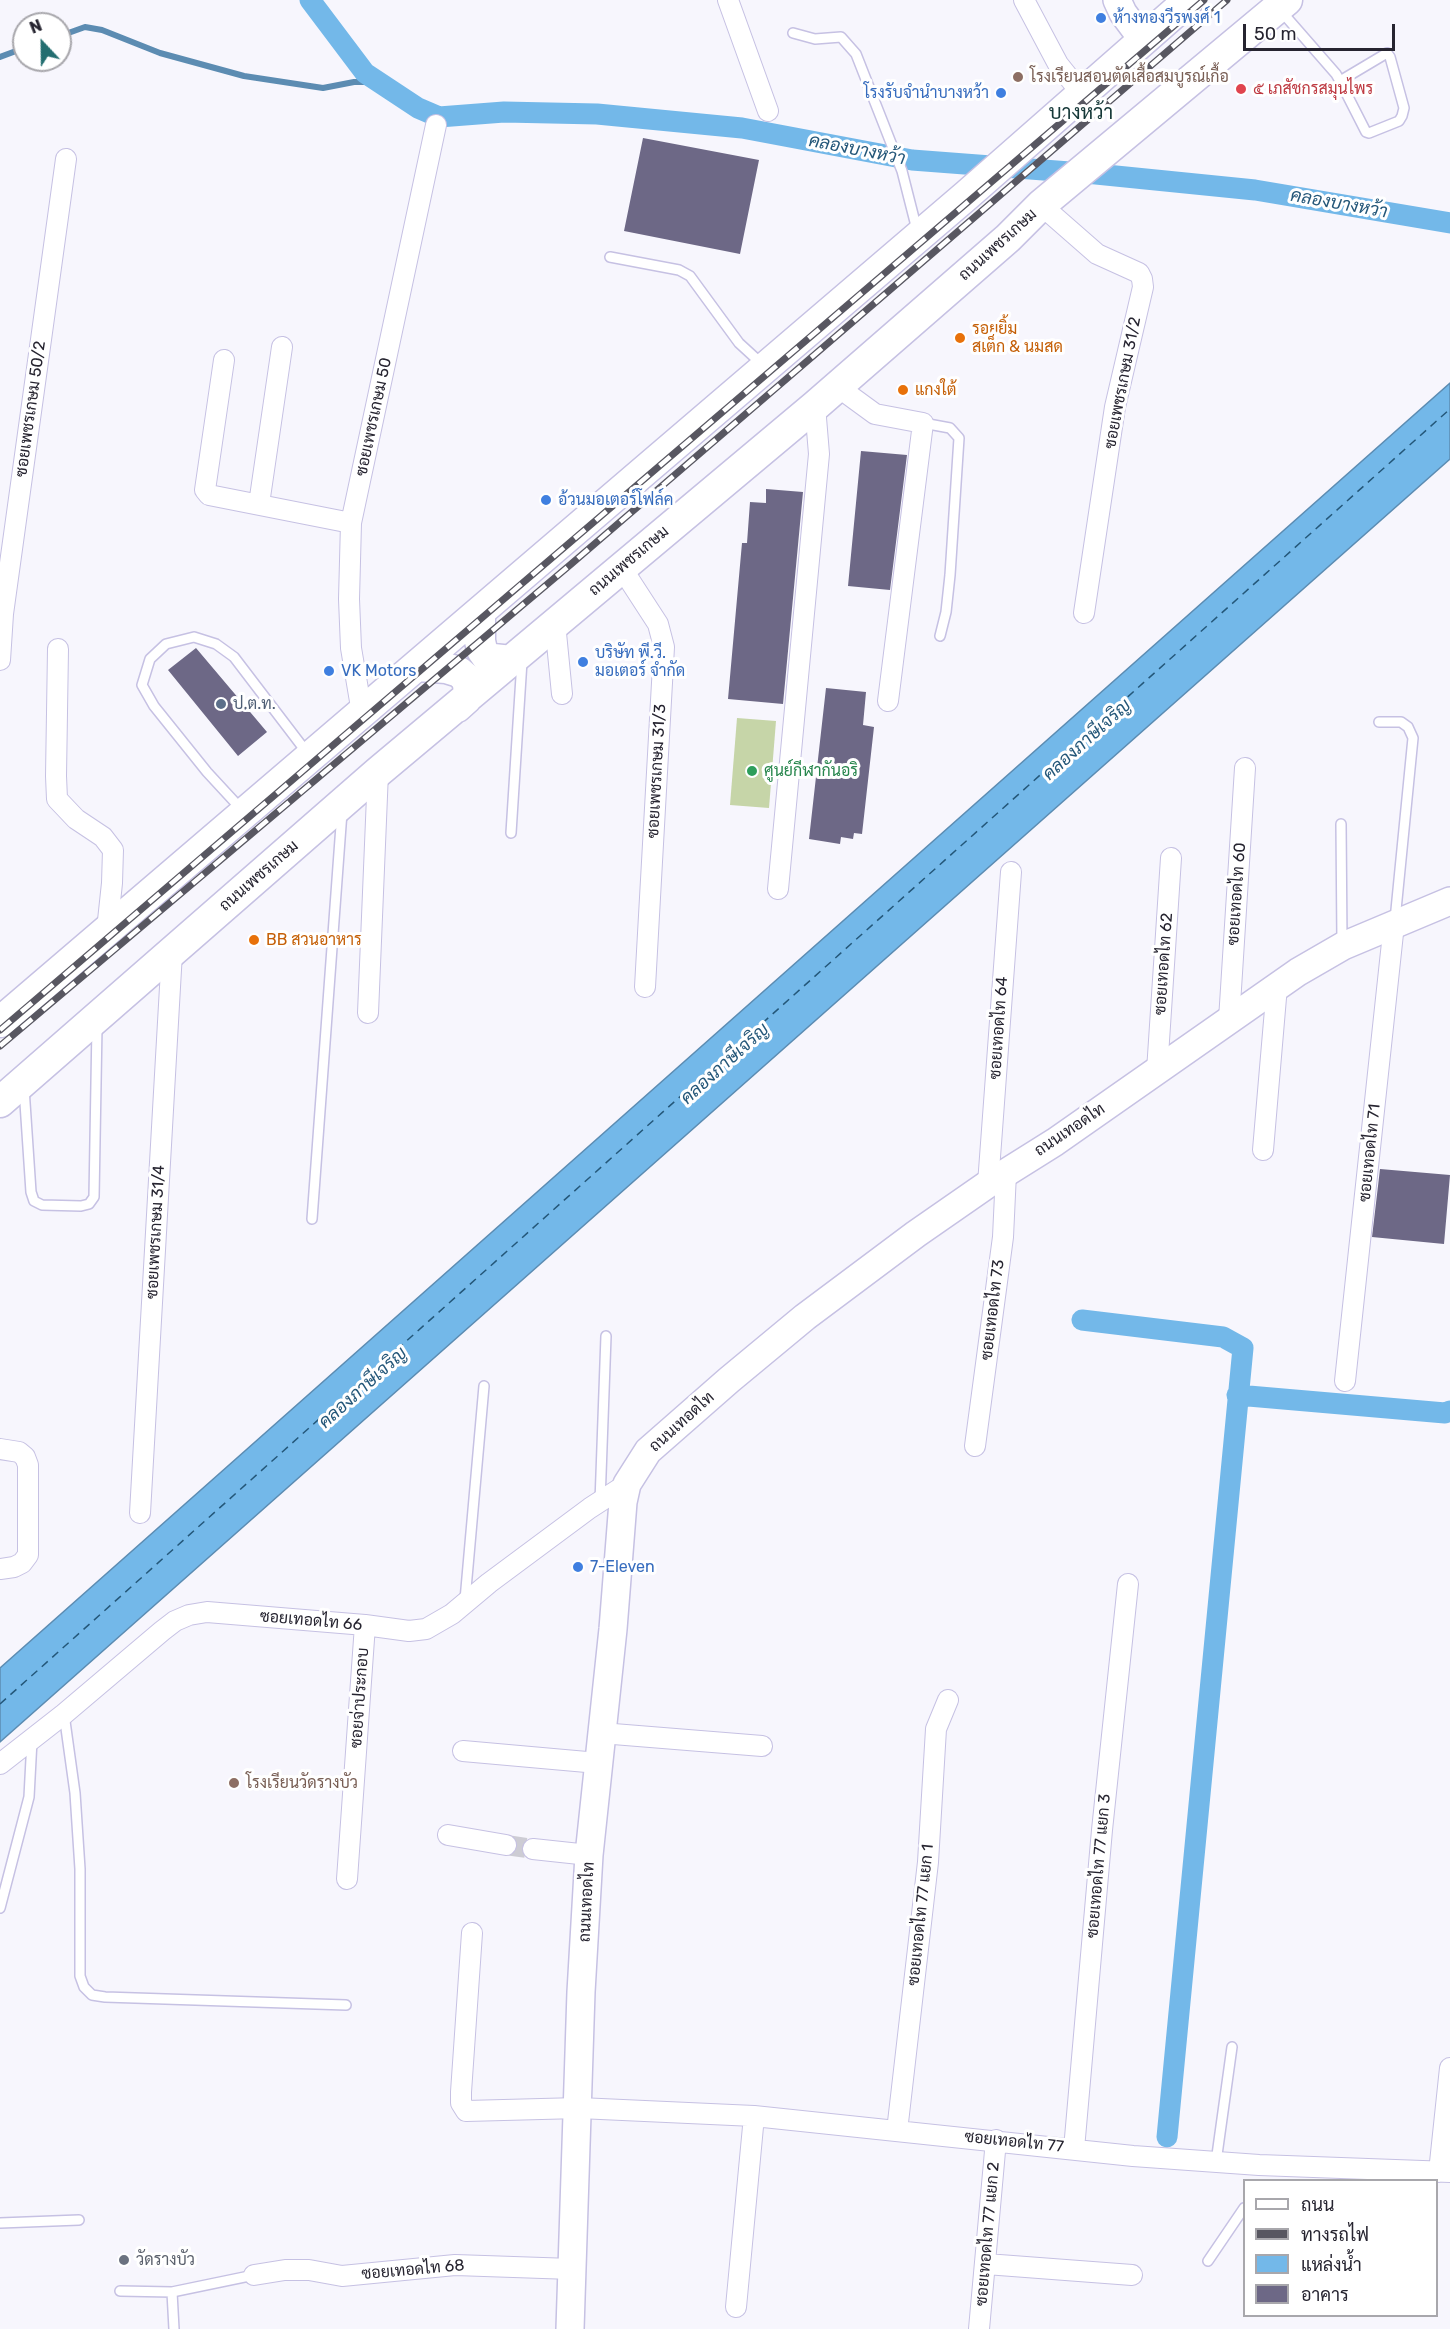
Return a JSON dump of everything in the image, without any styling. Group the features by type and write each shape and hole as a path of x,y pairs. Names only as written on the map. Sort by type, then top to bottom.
{"main road":[{"path":"1117,0 1123,13 1143,40"},
{"path":"0,1022 967,195 1189,0"},
{"name":"ถนนเพชรเกษม","path":"0,1102 378,772 838,387 1008,238 1041,205 1283,4"},
{"path":"480,612 480,641 487,657 493,659 518,657"},
{"path":"418,666 446,668 459,672 466,680 469,692 467,698 457,707"},
{"name":"ถนนเทอดไท","path":"570,2329 581,1992 589,1855 613,1629 623,1502 627,1484 648,1451 729,1380 851,1282 997,1178 1055,1142 1298,972 1342,946 1450,901"}],"street":[{"path":"728,0 768,111"},
{"path":"1024,0 1058,64 1082,93"},
{"name":"ซอยเพชรเกษม 50","path":"362,712 351,648 349,599 351,523 436,125"},
{"name":"ซอยเพชรเกษม 50/2","path":"0,660 3,614 66,159"},
{"name":"ซอยเพชรเกษม 31/2","path":"1041,205 1096,254 1139,273 1143,287 1115,407 1084,613"},
{"path":"259,504 282,347"},
{"path":"224,360 205,490 209,495 351,523"},
{"path":"838,387 875,414 923,423 888,701"},
{"path":"778,889 819,454 815,406"},
{"name":"ซอยเพชรเกษม 31/3","path":"621,567 658,624 663,648 645,987"},
{"path":"555,623 562,694"},
{"path":"58,649 57,799 76,819 103,837 112,850 112,882 107,930"},
{"name":"ซอยเทอดไท 60","path":"1229,1020 1245,768"},
{"path":"368,1013 378,772"},
{"name":"ซอยเทอดไท 62","path":"1157,1071 1171,858"},
{"name":"ซอยเทอดไท 64","path":"997,1178 1011,872"},
{"name":"ซอยเทอดไท 71","path":"1345,1381 1394,924"},
{"name":"ซอยเพชรเกษม 31/4","path":"140,1513 172,952"},
{"path":"1263,1150 1277,986"},
{"name":"ซอยเทอดไท 73","path":"975,1446 1003,1237 997,1178"},
{"path":"0,1449 19,1452 25,1457 28,1466 28,1555 22,1563 14,1567 0,1569"},
{"name":"ซอยเทอดไท 66","path":"1,1764 175,1621 189,1615 207,1612 409,1630 426,1629 452,1614 627,1484"},
{"name":"ซอยเทอดไท 77 แยก 3","path":"1074,2149 1102,1830 1128,1584"},
{"name":"ซอยจ่าประกอบ","path":"347,1879 365,1625"},
{"name":"ซอยเทอดไท 77 แยก 1","path":"897,2131 928,1862 936,1729 948,1700"},
{"path":"601,1733 762,1746"},
{"path":"463,1751 598,1763"},
{"path":"448,1835 506,1845"},
{"path":"533,1849 589,1855"},
{"name":"ซอยเทอดไท 77","path":"472,1933 461,2092 463,2107 472,2111 579,2108 754,2116 1216,2162 1259,2169 1445,2172"},
{"path":"1445,2172 1450,2068"},
{"path":"736,2307 754,2116"},
{"name":"ซอยเทอดไท 77 แยก 2","path":"979,2329 996,2140"},
{"path":"986,2264 1132,2275"},
{"name":"ซอยเทอดไท 68","path":"254,2276 285,2270 309,2270 342,2276 455,2265 572,2269"}],"lane":[{"path":"1283,4 1336,74 1366,132 1369,133 1399,121 1404,108 1387,53 1340,81"},
{"path":"793,33 815,39 841,37 856,54 902,171 918,235"},
{"path":"610,257 679,270 690,276 739,344 765,366"},
{"path":"923,423 950,428 959,438 950,575 946,612 940,636"},
{"path":"245,813 207,772 153,706 142,686 150,658 166,644 194,637 216,644 234,657 309,756"},
{"path":"511,833 518,657"},
{"path":"1379,722 1401,722 1408,727 1413,738 1394,924"},
{"path":"312,1219 343,803"},
{"path":"1341,824 1342,946"},
{"path":"24,1081 30,1192 34,1201 42,1205 81,1206 89,1204 94,1197 97,1018"},
{"path":"600,1502 606,1336"},
{"path":"465,1603 484,1386"},
{"path":"64,1714 75,1793 80,1869 80,1977 84,1987 92,1995 105,1997 346,2005"},
{"path":"0,1908 29,1797 32,1738"},
{"path":"1216,2162 1232,2046"},
{"path":"1208,2261 1243,2211"},
{"path":"0,2223 79,2220"},
{"path":"120,2291 172,2292 254,2276"},
{"path":"172,2292 174,2329"}],"green space":[{"path":"737,718 776,721 769,808 730,805"}],"water":[{"name":"คลองภาษีเจริญ","path":"1450,383 1450,459 0,1742 0,1668"}],"building":[{"path":"643,138 759,160 740,254 624,231"},
{"path":"861,451 907,455 890,590 848,586"},
{"path":"766,489 803,492 783,704 728,699 742,543 747,543 750,502 766,503"},
{"path":"196,648 267,732 238,756 168,670"},
{"path":"826,688 866,692 863,725 874,727 862,834 854,833 853,839 841,837 840,844 809,839"},
{"path":"1380,1169 1450,1175 1444,1244 1372,1237"}],"waterway":[{"name":"คลองบางหว้า","path":"310,0 365,73 418,108 439,117 504,112 597,114 742,128 912,160 1096,174 1255,190 1450,223"},
{"path":"72,32 85,27 102,30 160,53 244,76 323,88 354,82 379,82"},
{"path":"0,57 12,52"},
{"path":"1082,1320 1223,1337 1243,1348 1167,2137"},
{"path":"1237,1395 1445,1413 1450,1411"}],"ferry route":[{"path":"0,1704 1450,409"}],"tunnel":[{"path":"506,1845 533,1849"}],"railway":[{"path":"0,1030 1204,0"},
{"path":"0,1046 570,565 1227,0"}],"place":[{"name":"ห้างทองวีรพงศ์ 1","path":"1101,18"},
{"name":"โรงเรียนสอนตัดเสื้อสมบูรณ์เกื้อ","path":"1018,77"},
{"name":"๕ เภสัชกรสมุนไพร","path":"1241,89"},
{"name":"โรงรับจำนำบางหว้า","path":"1001,93"},
{"name":"รอยยิ้ม สเต็ก & นมสด","path":"960,338"},
{"name":"แกงใต้","path":"903,390"},
{"name":"อ้วนมอเตอร์โฟล์ค","path":"546,500"},
{"name":"บริษัท พี.วี. มอเตอร์ จำกัด","path":"583,662"},
{"name":"VK Motors","path":"329,671"},
{"name":"ป.ต.ท.","path":"221,704"},
{"name":"ศูนย์กีฬากันอริ","path":"752,771"},
{"name":"BB สวนอาหาร","path":"254,940"},
{"name":"7-Eleven","path":"578,1567"},
{"name":"โรงเรียนวัดรางบัว","path":"234,1783"},
{"name":"วัดรางบัว","path":"124,2260"}],"district":[{"name":"บางหว้า","path":"1081,113"}]}
